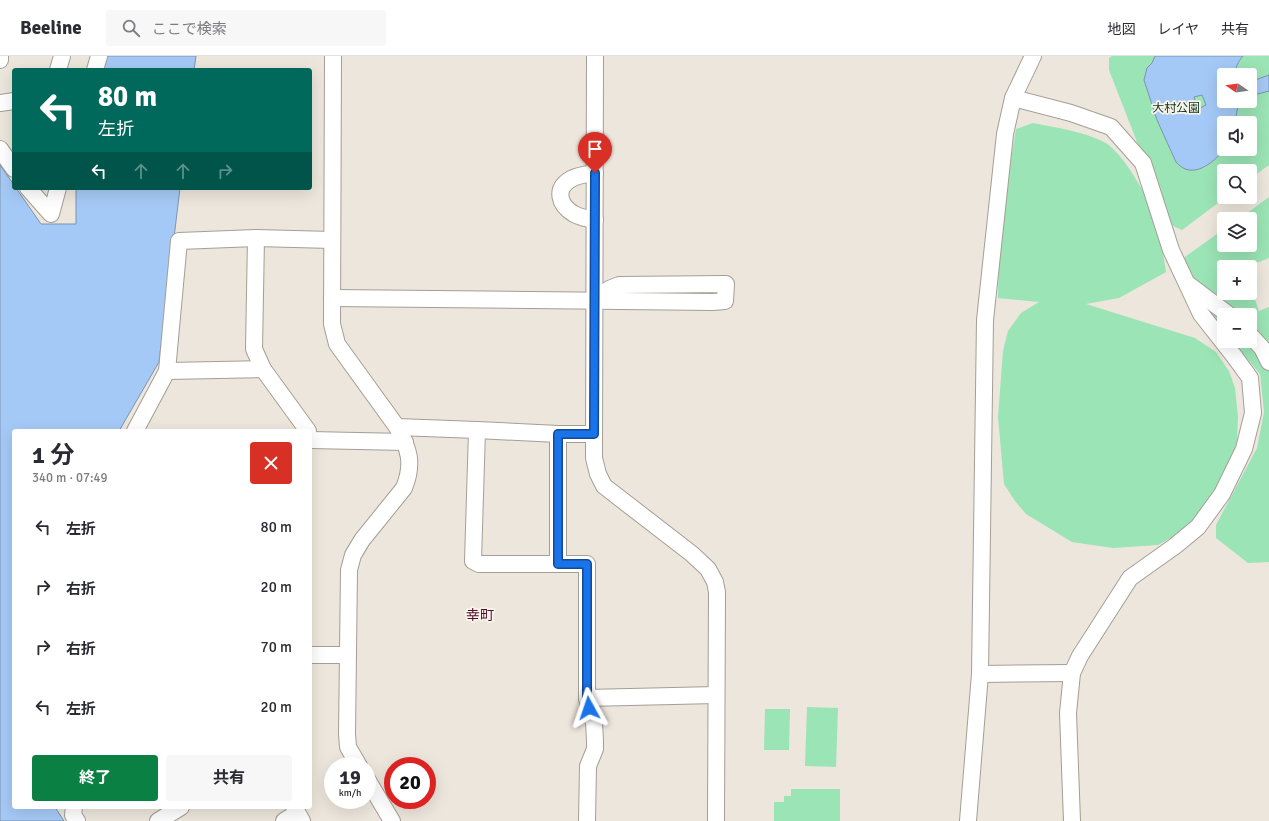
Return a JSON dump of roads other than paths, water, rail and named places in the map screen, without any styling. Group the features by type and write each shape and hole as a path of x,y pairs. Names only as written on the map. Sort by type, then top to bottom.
{"street":[{"path":"59,68 62,56"},
{"path":"96,68 99,56"},
{"path":"333,56 332,324 337,344 397,427 410,455 408,479 404,488 362,540 353,555 349,570 347,655 348,747 354,757"},
{"path":"595,56 594,458 598,474 604,486 692,554 708,569 715,582 717,592 716,821"},
{"path":"968,821 980,674 985,320 1005,134 1013,98 1032,56"},
{"path":"1013,98 1071,113 1111,127 1143,163 1171,250 1201,314 1250,378 1253,413 1244,449 1222,494 1198,527 1175,546 1130,578 1080,656 1072,673 1068,713 1072,821"},
{"path":"0,103 12,101"},
{"path":"0,150 12,166"},
{"path":"595,173 578,176 569,180 559,194 560,199 573,213 595,220"},
{"path":"30,190 51,214 57,190"},
{"path":"136,429 167,371 179,241 256,238 332,240"},
{"path":"256,238 254,349 263,370 304,429"},
{"path":"332,298 713,302 725,301 726,284 619,285 609,289 595,300"},
{"path":"1187,284 1220,308"},
{"path":"1257,343 1262,348 1269,362"},
{"path":"167,371 263,370"},
{"path":"397,427 558,434 594,434"},
{"path":"477,430 473,561 479,564 587,564 587,698 594,723 595,741 595,749 588,766 587,821"},
{"path":"558,434 558,564"},
{"path":"312,439 405,442"},
{"path":"312,655 347,655"},
{"path":"980,674 1072,673"},
{"path":"587,698 716,696"},
{"path":"376,794 392,821"},
{"path":"74,809 73,815 77,821"},
{"path":"158,821 178,809"}],"water":[{"path":"106,56 196,56 194,68 103,68"},
{"path":"1155,56 1243,56 1236,68 1217,68 1217,108 1238,108 1236,116 1217,116 1217,156 1219,156 1215,160 1202,168 1195,170 1189,170 1176,162 1157,120 1144,80 1147,68 1152,63","holes":["1202,95 1206,105 1197,108 1194,97"]},
{"path":"1269,75 1269,91 1257,94 1257,79"},
{"path":"0,165 12,182 12,190 17,190 41,224 76,224 76,190 180,190 159,362 120,429 12,429 12,809 56,809 64,821 0,821"}],"district":[{"name":"幸町","path":"480,615"}],"park label":[{"name":"大村公園","path":"1176,108"}]}
